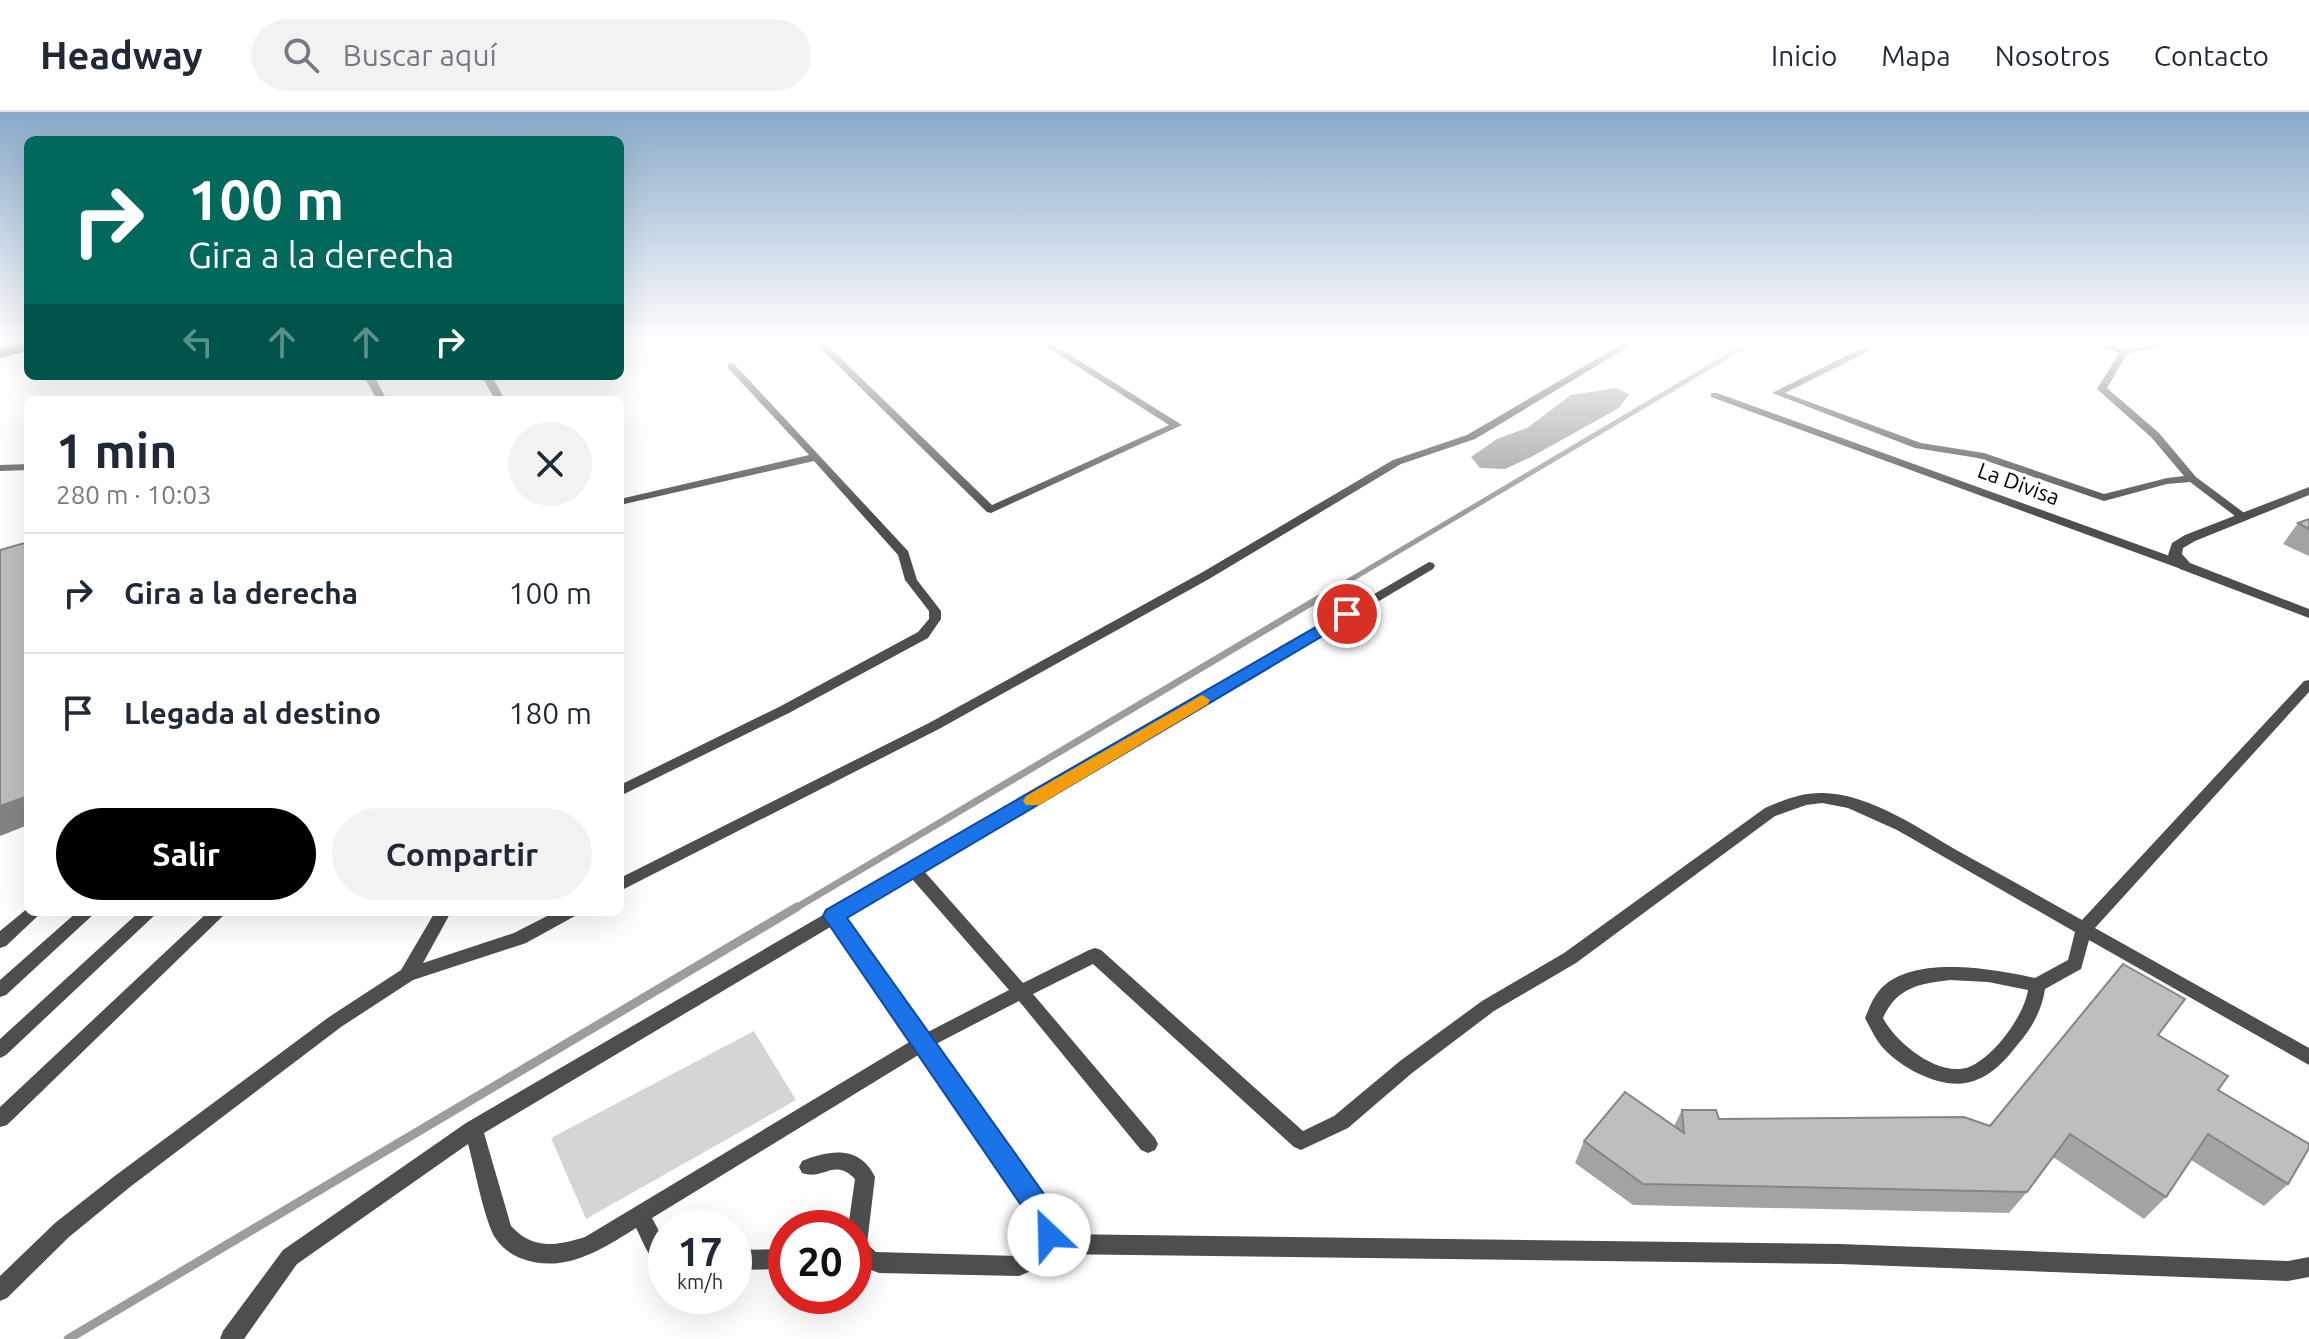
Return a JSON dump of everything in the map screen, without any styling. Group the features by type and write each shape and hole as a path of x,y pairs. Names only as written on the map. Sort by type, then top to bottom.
{"street":[{"path":"2185,566 2175,555 2177,546 2190,538 2309,491"},
{"name":"La Divisa","path":"2185,566 2309,614"}],"lane":[{"path":"624,789 854,673 923,635 935,619 935,611 911,580 904,554 763,400"},
{"path":"879,400 991,510 1177,425 1137,400"},
{"path":"624,883 961,711 1205,576 1397,462 1471,437 1533,400"},
{"name":"La Divisa","path":"1728,400 2185,566"},
{"path":"1796,400 1919,446 1980,455 2104,498 2167,481 2192,479"},
{"path":"2115,400 2155,435 2192,479 2243,517"},
{"path":"624,501 816,457"},
{"path":"0,468 24,467"},
{"path":"231,1339 290,1257 473,1129 1429,566"},
{"path":"2037,985 2032,1008 2024,1022 1989,1063 1973,1074 1941,1074 1895,1051 1881,1034 1874,1018 1883,998 1900,985 1920,977 1950,973 1988,975 2037,985 2075,964 2084,929 2309,684"},
{"path":"473,1129 502,1231 510,1243 537,1255 562,1255 590,1245 924,1042 1095,955 1301,1141 1341,1122 1406,1067 1488,1006 1570,958 1770,812 1796,799 1830,797 1865,808 2309,1057"},
{"path":"914,870 1148,1144"},
{"path":"0,941 29,916"},
{"path":"0,990 83,916"},
{"path":"0,1050 146,916"},
{"path":"0,1119 215,916"},
{"path":"407,975 441,916"},
{"path":"0,1291 62,1230 123,1181 335,1022 407,975 520,938 561,916"},
{"path":"809,1167 839,1158 855,1163 865,1177 856,1247 862,1257 879,1263 1019,1266 1032,1262 1048,1244 1049,1224 834,916"},
{"path":"640,1215 648,1231"},
{"path":"1048,1244 1840,1254 2288,1271 2309,1267"}],"shaded area":[{"path":"1564,400 1625,400 1619,408 1505,469 1480,468 1471,457 1497,439 1527,428"},
{"path":"754,1031 796,1100 586,1219 551,1138"}],"building":[{"path":"2309,519 2309,529 2298,523"},
{"path":"24,543 24,797 0,806 0,550"},
{"path":"2123,964 2185,999 2158,1035 2228,1076 2218,1090 2309,1144 2288,1184 2208,1134 2166,1197 2070,1134 2027,1192 1643,1184 1584,1141 1625,1092 1684,1133 1682,1110 1716,1110 1719,1119 1964,1117 1990,1126"}],"waterway":[{"path":"1340,586 1653,400"},
{"path":"794,909 1343,584"},
{"path":"68,1339 797,907"}],"slow traffic":[{"path":"1032,801 1202,700"}],"route":[{"path":"1049,1235 1049,1224 834,916 1347,614"}]}
